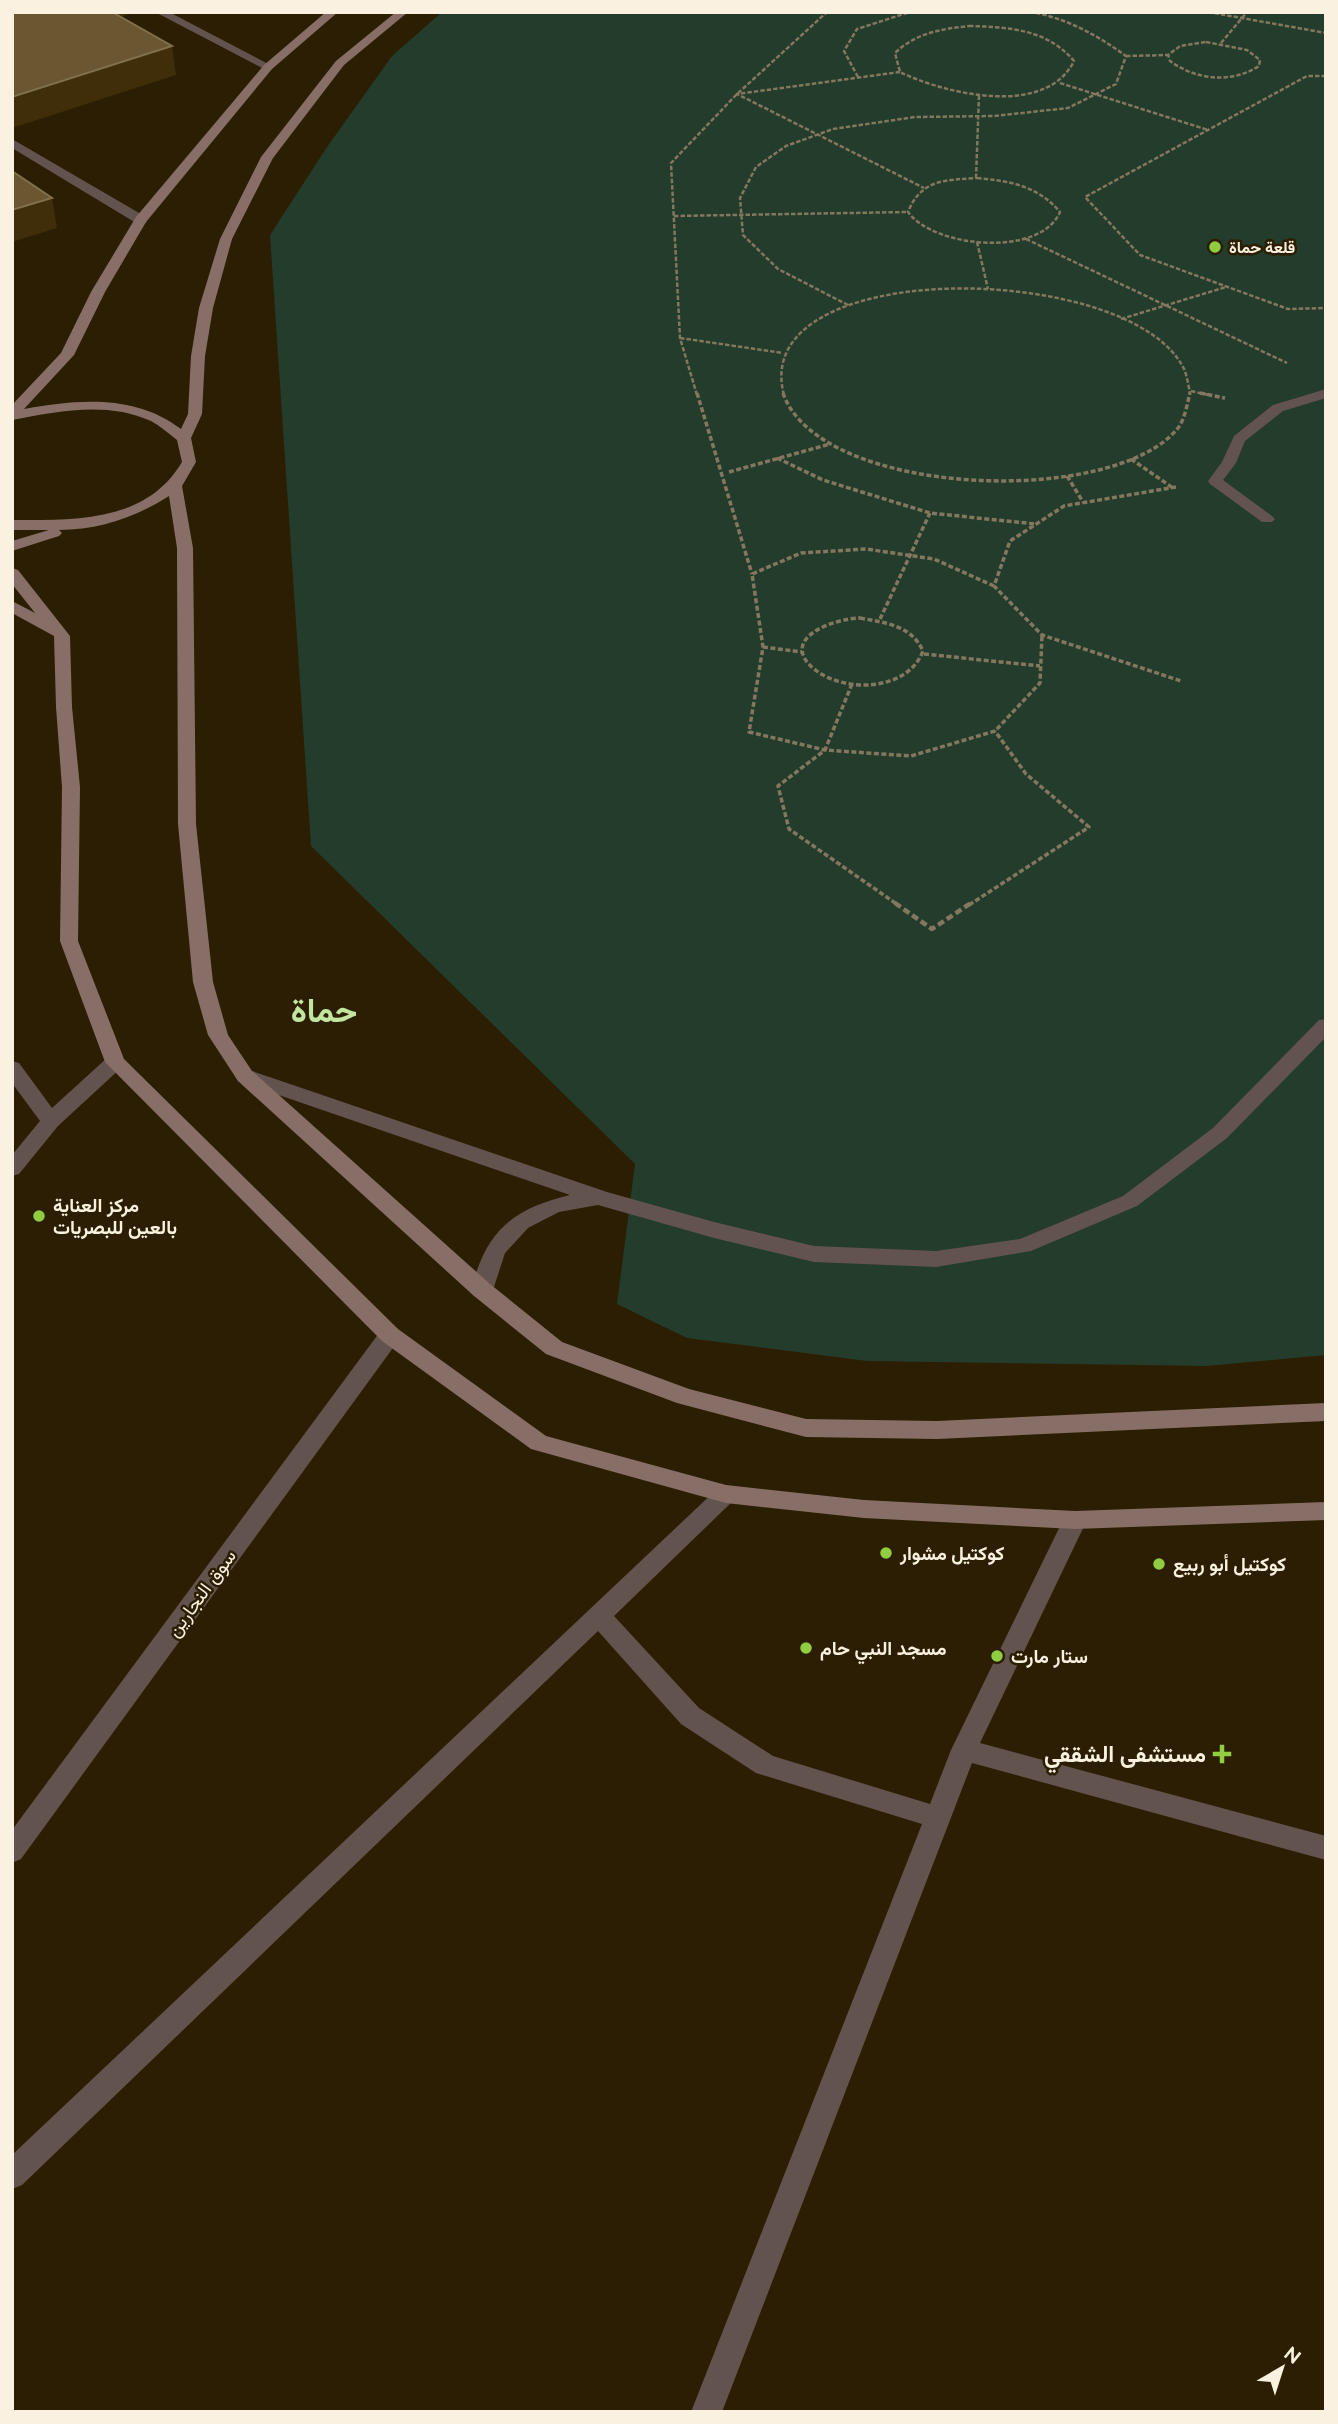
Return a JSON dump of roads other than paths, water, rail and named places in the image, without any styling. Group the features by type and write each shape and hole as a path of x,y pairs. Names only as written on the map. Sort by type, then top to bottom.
{"main road":[{"path":"12,415 67,355 97,292 141,220 268,67 333,12"},
{"path":"12,546 136,510 175,486 189,461 184,438 195,414 198,356 206,308 226,239 267,157 340,63 404,12"},
{"path":"12,415 61,406 113,407 157,418 184,438"},
{"path":"175,486 185,548 187,824 203,982 218,1035 245,1076 482,1290 554,1348 685,1397 806,1428 937,1430 1326,1412"},
{"path":"12,525 81,525"},
{"path":"12,573 62,636 64,707 71,787 69,941 115,1062 390,1335 539,1443 726,1494 864,1509 1075,1520 1326,1511"},
{"path":"12,606 62,636"}],"street":[{"path":"160,12 268,67"},
{"path":"12,143 141,220"},
{"path":"1267,519 1215,481 1229,463 1240,439 1278,408 1326,394"},
{"path":"245,1076 601,1198 814,1254 936,1259 1023,1246 1130,1200 1220,1133 1326,1025"},
{"path":"12,1169 51,1121 115,1062"},
{"path":"12,1068 51,1121"},
{"path":"482,1290 486,1266 496,1244 515,1225 541,1210 601,1198"},
{"name":"سوق النجارين","path":"12,1851 390,1335"},
{"path":"12,2175 726,1494"},
{"path":"706,2412 964,1750 1075,1520"},
{"path":"599,1616 690,1716 765,1765 938,1818"},
{"path":"964,1750 1326,1848"}],"place":[{"name":"قلعة حماة","path":"1215,247"},
{"name":"مركز العناية بالعين للبصريات","path":"39,1216"},
{"name":"كوكتيل مشوار","path":"886,1553"},
{"name":"كوكتيل أبو ربيع","path":"1159,1564"},
{"name":"مسجد النبي حام","path":"806,1648"},
{"name":"ستار مارت","path":"997,1656"},
{"name":"مستشفى الشققي","path":"1222,1754"}],"district":[{"name":"حماة","path":"324,1010"}]}
